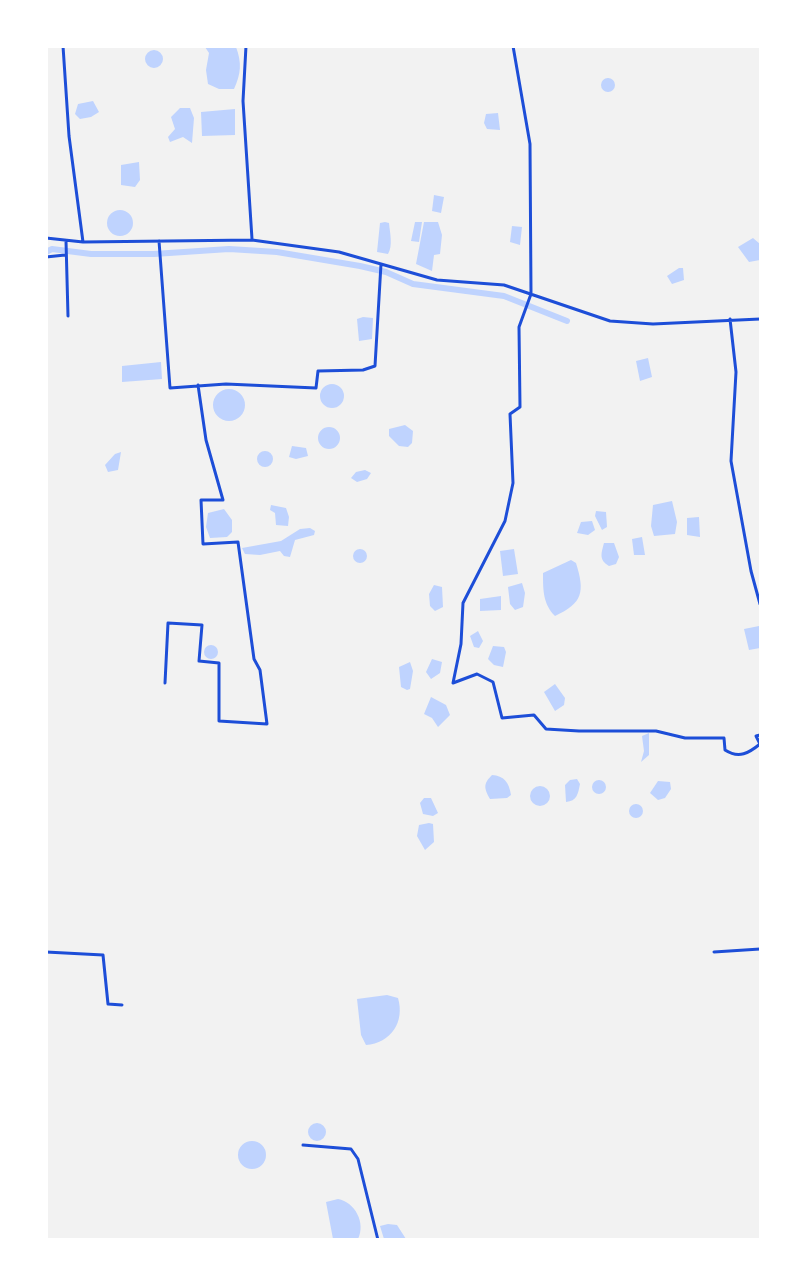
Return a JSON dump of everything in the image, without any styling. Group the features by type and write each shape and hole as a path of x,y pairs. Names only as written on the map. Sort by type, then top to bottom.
{"street":[{"path":"63,46 69,136 83,242"},
{"path":"246,46 243,101 252,240"},
{"path":"513,46 530,144 531,294 522,313 518,339 520,407 510,414 513,483 505,521 463,603 461,644 453,683 477,674 492,682 502,718 534,715 546,729 579,732 656,731 685,738 724,738 725,750 733,755 748,754 760,745 756,736 760,735"},
{"path":"46,238 66,242 252,240 339,252 437,280 504,285 610,321 653,324 760,319"},
{"path":"159,241 170,388 198,385 316,388 318,371 363,370 375,366 381,265"},
{"path":"66,242 64,255 68,316"},
{"path":"46,257 64,255"},
{"path":"731,321 736,372 731,461 751,572 760,604"},
{"path":"165,682 168,623 202,625 199,661 219,663 219,721 267,724 260,670 254,659 238,542 203,544 201,500 223,500 206,440 198,385"},
{"path":"714,952 760,949"},
{"path":"46,952 103,955 108,1004 122,1005"},
{"path":"303,1145 351,1149 358,1160 378,1239"}],"water":[{"path":"205,47 236,47 240,68 234,89 219,89 208,84 206,70 209,53"},
{"path":"154,50 160,53 163,59 160,65 154,68 148,65 145,59 148,53"},
{"path":"605,78 611,78 615,85 611,92 605,92 601,88 601,82"},
{"path":"93,101 99,112 91,117 80,119 75,114 78,104"},
{"path":"180,108 190,108 194,118 192,143 183,137 170,142 168,137 175,129 171,117"},
{"path":"235,109 235,135 202,136 201,112"},
{"path":"498,113 500,130 487,129 484,123 486,114"},
{"path":"139,162 140,180 135,187 121,185 121,165"},
{"path":"434,195 444,197 441,213 432,211"},
{"path":"120,210 129,214 133,223 129,232 120,236 111,232 107,223 111,214"},
{"path":"415,222 422,222 419,242 411,241"},
{"path":"424,222 438,222 442,235 440,254 434,255 432,271 416,264"},
{"path":"380,223 389,223 388,254 377,252"},
{"path":"512,226 522,227 520,245 510,242"},
{"path":"753,238 760,244 760,260 749,262 738,247"},
{"path":"683,268 684,280 672,284 667,276"},
{"path":"373,318 372,339 359,341 357,319"},
{"path":"648,358 652,377 640,381 636,361"},
{"path":"161,362 162,379 122,382 122,366"},
{"path":"332,384 341,387 344,396 341,405 332,408 323,405 320,396 323,387"},
{"path":"229,389 241,393 245,405 241,417 229,421 217,417 213,405 217,393"},
{"path":"405,425 413,431 412,443 408,447 399,446 389,436 389,429"},
{"path":"329,427 337,430 340,438 337,446 329,449 321,446 318,438 321,430"},
{"path":"292,446 306,448 308,456 296,459 289,457"},
{"path":"265,451 271,453 273,459 271,465 265,467 259,465 257,459 259,453"},
{"path":"121,452 118,470 108,472 105,465 115,454"},
{"path":"365,470 371,473 367,479 357,482 351,478 356,472"},
{"path":"672,501 677,522 675,534 654,536 651,526 653,505"},
{"path":"271,505 286,508 289,517 288,526 276,525 275,513 270,510"},
{"path":"224,509 232,520 232,532 227,537 210,538 206,527 208,513"},
{"path":"596,511 606,512 607,527 602,530 595,516"},
{"path":"699,517 700,537 687,535 687,518"},
{"path":"592,521 595,530 588,535 577,533 581,522"},
{"path":"310,528 315,531 314,535 295,540 290,557 284,556 280,551 260,555 245,554 242,548 281,541 300,529"},
{"path":"642,537 645,555 634,555 632,539"},
{"path":"604,543 614,543 619,557 616,564 609,566 602,559"},
{"path":"360,549 365,551 367,556 365,561 360,563 355,561 353,556 355,551"},
{"path":"514,549 518,574 503,576 500,551"},
{"path":"571,560 576,563 581,589 576,601 555,616 546,602 543,573"},
{"path":"522,583 525,593 523,607 515,610 510,604 508,587"},
{"path":"434,585 442,587 443,607 435,611 430,606 429,594"},
{"path":"501,596 501,610 480,611 480,599"},
{"path":"759,626 760,648 749,650 744,629"},
{"path":"478,631 483,641 479,648 474,647 470,636"},
{"path":"208,645 214,645 218,652 214,659 208,659 204,655 204,649"},
{"path":"493,646 504,647 506,652 503,667 494,665 488,659"},
{"path":"432,659 442,662 440,673 431,679 426,672"},
{"path":"410,662 413,671 410,689 407,690 401,687 399,667"},
{"path":"555,684 565,698 564,705 555,711 544,692"},
{"path":"431,697 446,705 450,715 438,727 432,718 424,714"},
{"path":"649,733 649,755 641,762 644,751 642,736"},
{"path":"492,775 505,780 511,795 507,798 490,799 485,786"},
{"path":"577,779 580,784 579,791 573,800 566,802 565,785 570,780"},
{"path":"596,780 602,780 606,787 602,794 596,794 592,790 592,784"},
{"path":"658,781 670,782 671,789 665,798 658,800 650,793"},
{"path":"540,786 547,789 550,796 547,803 540,806 533,803 530,796 533,789"},
{"path":"424,798 431,798 438,813 433,816 423,814 420,803"},
{"path":"636,804 641,806 643,811 641,816 636,818 631,816 629,811 631,806"},
{"path":"433,824 434,842 425,850 417,836 419,825"},
{"path":"387,995 398,998 400,1007 398,1023 389,1036 366,1045 361,1035 357,999"},
{"path":"317,1123 323,1126 326,1132 323,1138 317,1141 311,1138 308,1132 311,1126"},
{"path":"252,1141 262,1145 266,1155 262,1165 252,1169 242,1165 238,1155 242,1145"},
{"path":"338,1199 349,1204 360,1220 358,1239 333,1239 326,1202"},
{"path":"397,1225 406,1239 384,1239 380,1226"}],"waterway":[{"path":"46,252 52,249 91,254 154,254 229,249 277,252 386,272 413,284 504,296 567,321"}]}
